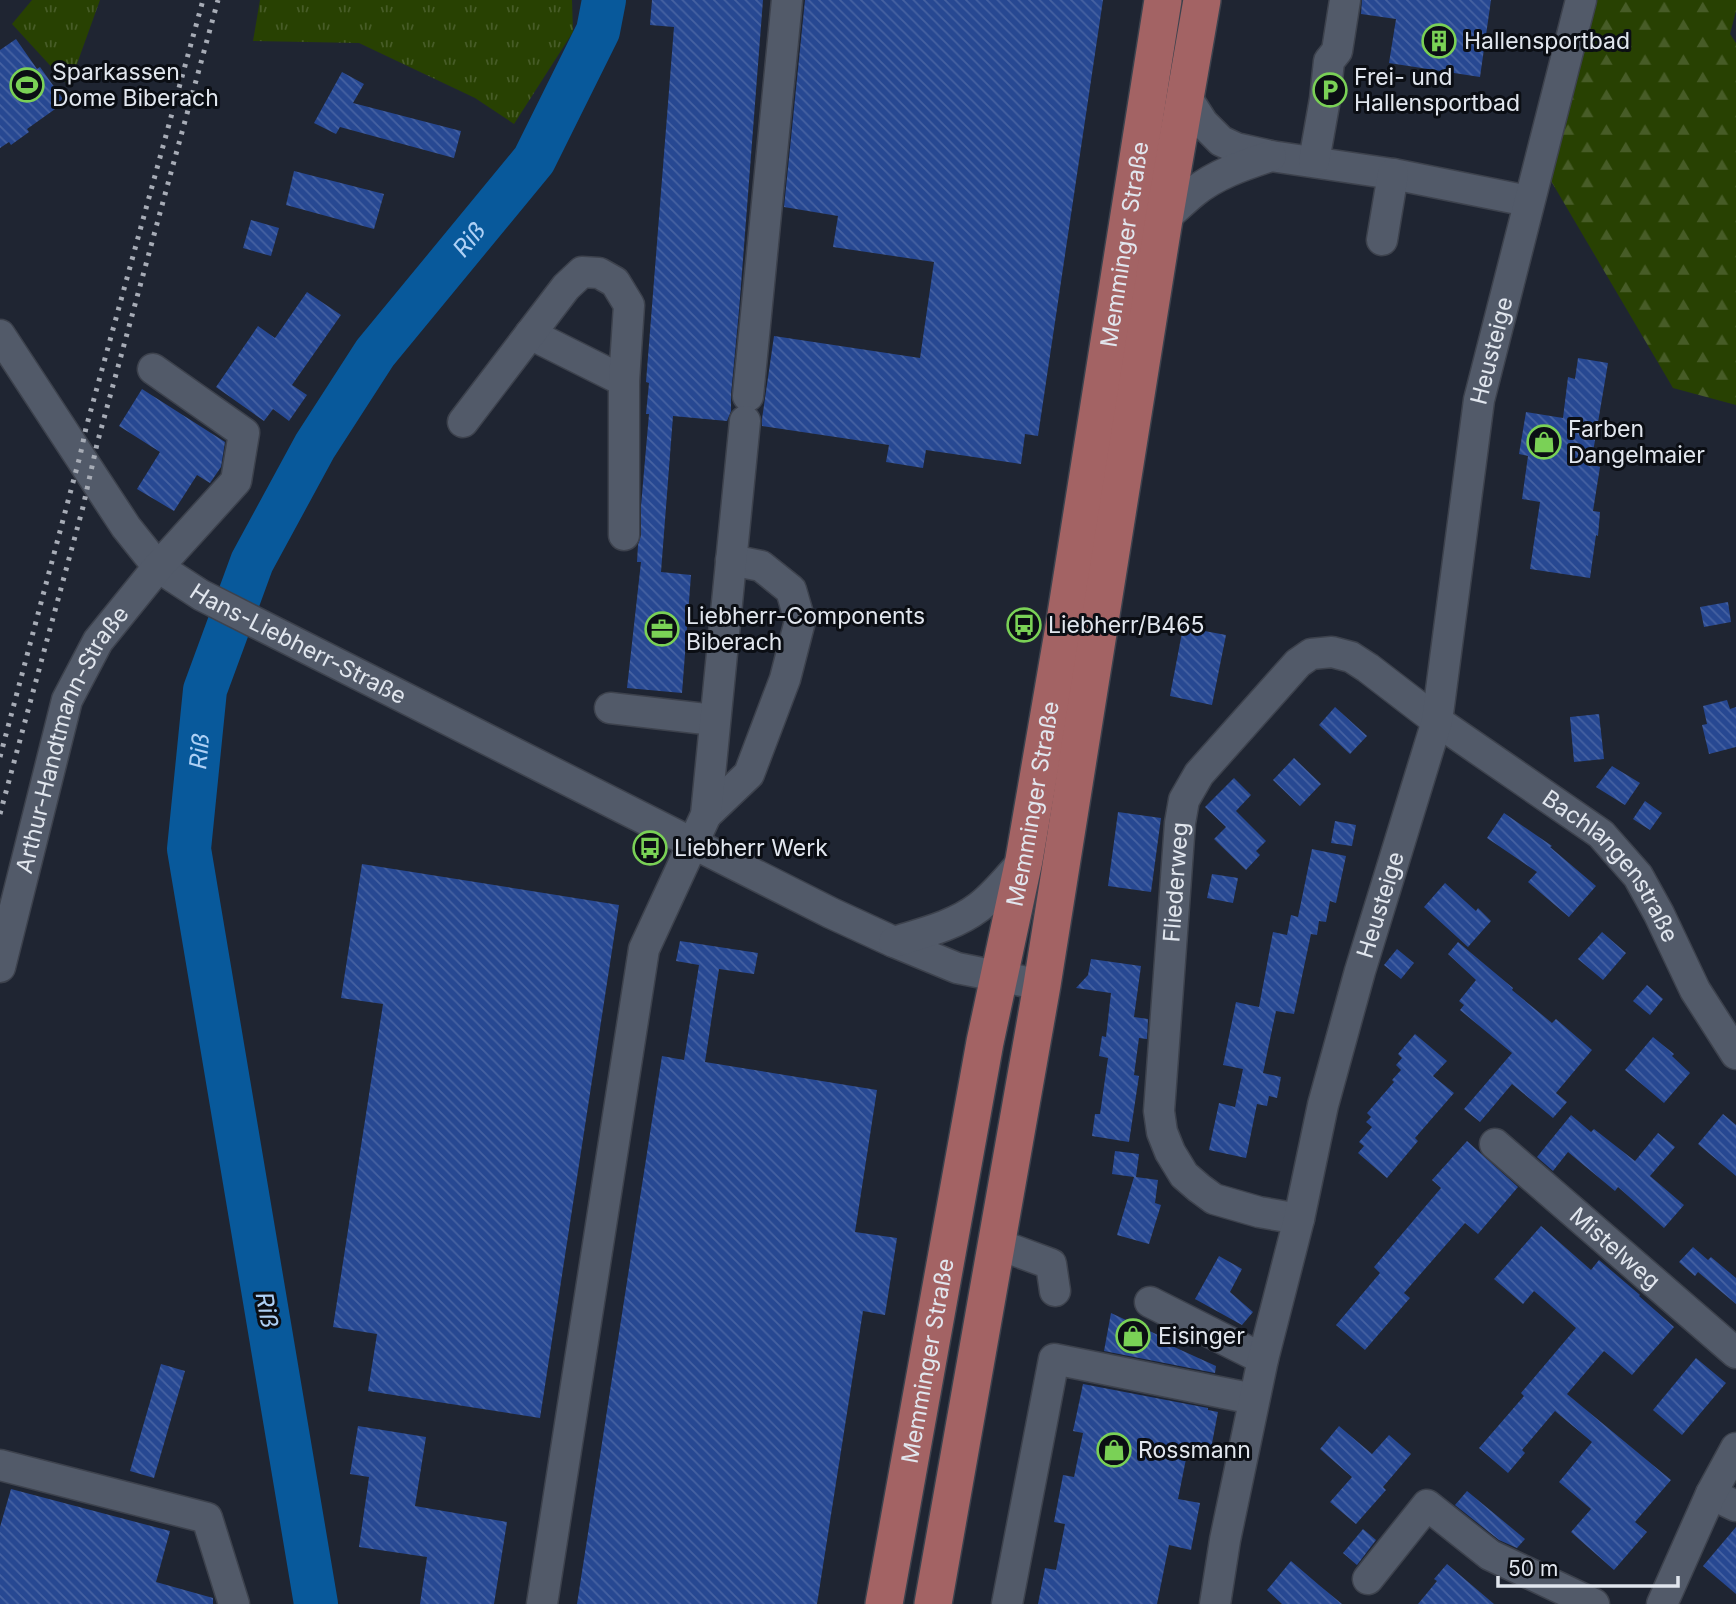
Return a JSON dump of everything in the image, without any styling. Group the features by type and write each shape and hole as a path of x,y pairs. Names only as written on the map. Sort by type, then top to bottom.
{"main road":[{"name":"Memminger Straße","path":"884,1604 985,1042 1024,860 1065,621 1163,0"},
{"name":"Memminger Straße","path":"933,1604 1042,985 1164,219 1202,0"}],"street":[{"path":"542,1604 645,948 706,815 787,0"},
{"path":"1314,161 1329,61 1337,51 1345,0"},
{"name":"Heusteige","path":"1215,1604 1225,1540 1262,1359 1299,1219 1323,1105 1360,971 1437,720 1479,400 1581,0"},
{"path":"1185,95 1203,124 1221,141 1237,148 1271,156 1393,174 1528,201"},
{"path":"1164,219 1196,191 1215,179 1234,168 1271,156"},
{"path":"1382,240 1393,174"},
{"path":"463,422 566,287 582,272 599,273 615,282 629,305 624,382 624,535"},
{"path":"530,334 624,382"},
{"name":"Hans-Liebherr-Straße","path":"0,335 126,527 158,567 201,595 831,913 957,968 1042,985"},
{"name":"Arthur-Handtmann-Straße","path":"0,967 68,700 98,641 158,567 236,481 244,433 153,369"},
{"path":"706,815 749,774 785,679 800,621 791,590 761,566 731,560"},
{"name":"Fliederweg","path":"1299,1219 1259,1212 1214,1199 1184,1175 1162,1132 1160,1089 1184,800 1199,774 1298,663 1311,654 1332,652 1350,657 1437,720"},
{"path":"610,708 714,720"},
{"name":"Bachlangenstraße","path":"1437,720 1601,834 1637,876 1659,914 1695,990 1736,1054"},
{"path":"894,942 947,925 979,907 1024,860"},
{"name":"Mistelweg","path":"1495,1144 1736,1353"},
{"path":"997,1244 1051,1264 1055,1291"},
{"path":"1150,1302 1262,1359"},
{"path":"1007,1604 1054,1359 1254,1399"},
{"path":"1662,1604 1724,1500 1736,1448"},
{"path":"0,1465 207,1518 230,1590"},
{"path":"1368,1579 1427,1505 1490,1555 1594,1604"}],"green space":[{"path":"32,0 100,0 69,86 12,24"},
{"path":"260,0 572,0 573,32 514,124 475,98 359,43 253,41"},
{"path":"1582,0 1736,0 1730,34 1736,43 1736,405 1673,388 1544,169"}],"building":[{"path":"652,0 763,0 731,411 727,421 673,416 661,572 691,575 682,693 627,688 641,562 637,562 649,414 646,414 649,383 646,382 674,27 650,25"},
{"path":"805,0 1103,0 1038,436 1025,434 1021,464 926,450 923,468 886,462 889,445 762,426 774,336 920,358 934,262 833,247 838,216 784,207"},
{"name":"Hallensportbad","path":"1362,0 1491,0 1480,77 1389,63 1396,19 1361,14"},
{"name":"Sparkassen Dome Biberach","path":"16,39 65,102 27,129 29,132 11,145 9,142 0,148 0,50"},
{"path":"342,72 364,84 353,103 461,131 454,158 340,127 336,134 314,123"},
{"path":"294,171 384,194 374,229 286,205"},
{"path":"251,220 279,228 271,256 243,248"},
{"path":"307,292 341,315 292,385 307,395 289,421 273,409 264,421 216,387 258,326 275,338"},
{"path":"1578,358 1608,363 1591,464 1600,467 1593,511 1600,512 1590,578 1530,569 1540,502 1522,499 1528,456 1519,454 1526,412 1563,418 1568,377 1575,379"},
{"path":"142,389 225,442 221,467 210,483 197,475 174,511 137,489 160,452 119,426"},
{"path":"1728,602 1731,622 1704,627 1700,607"},
{"path":"1183,627 1226,635 1212,705 1170,696"},
{"path":"1727,700 1730,709 1736,707 1736,747 1709,754 1702,725 1707,724 1703,706"},
{"path":"1335,707 1367,736 1350,754 1319,725"},
{"path":"1599,714 1604,759 1574,762 1570,717"},
{"path":"1294,758 1321,784 1300,806 1273,780"},
{"path":"1612,766 1640,783 1625,805 1596,787"},
{"path":"1234,778 1251,795 1236,811 1266,841 1256,851 1260,855 1246,870 1214,839 1226,827 1205,807"},
{"path":"1645,801 1662,813 1650,830 1633,819"},
{"path":"1118,812 1161,818 1151,892 1108,886"},
{"path":"1504,813 1552,846 1550,847 1596,886 1569,917 1528,882 1537,872 1487,838"},
{"path":"1335,821 1356,825 1352,846 1331,843"},
{"path":"1312,849 1346,856 1336,903 1330,901 1326,922 1319,921 1317,935 1311,934 1294,1014 1276,1011 1263,1073 1281,1077 1277,1098 1269,1096 1267,1106 1257,1104 1246,1158 1209,1150 1219,1103 1235,1107 1243,1069 1223,1065 1236,1002 1259,1007 1273,932 1287,935 1291,915 1298,917"},
{"path":"362,864 619,905 540,1418 368,1391 377,1334 333,1327 383,1004 341,998"},
{"path":"1212,874 1238,878 1233,903 1207,898"},
{"path":"1445,883 1491,921 1468,947 1424,907"},
{"path":"1602,932 1626,953 1603,980 1578,959"},
{"path":"680,941 758,953 754,974 719,969 705,1062 877,1090 855,1232 897,1238 885,1315 863,1311 817,1604 577,1604 662,1056 684,1060 699,965 676,961"},
{"path":"1458,942 1552,1023 1556,1019 1592,1050 1556,1093 1567,1102 1553,1118 1512,1084 1480,1122 1464,1109 1512,1053 1460,1010 1464,1005 1459,1001 1476,980 1448,954"},
{"path":"1397,949 1414,963 1401,979 1384,965"},
{"path":"1091,959 1141,966 1134,1017 1148,1019 1147,1039 1139,1038 1134,1075 1139,1076 1129,1142 1092,1136 1095,1114 1100,1114 1108,1058 1099,1056 1102,1036 1106,1037 1111,993 1076,988 1088,975"},
{"path":"1647,985 1663,999 1650,1015 1633,1001"},
{"path":"1415,1034 1447,1061 1433,1076 1454,1093 1415,1138 1418,1141 1387,1178 1358,1153 1364,1146 1359,1142 1372,1127 1366,1122 1371,1117 1367,1113 1394,1082 1392,1080 1401,1070 1396,1065 1402,1058 1398,1054"},
{"path":"1653,1037 1674,1054 1672,1056 1690,1073 1664,1103 1625,1070"},
{"path":"1723,1114 1736,1125 1736,1176 1698,1144"},
{"path":"1571,1115 1591,1132 1594,1129 1635,1161 1658,1133 1675,1147 1650,1176 1684,1205 1664,1228 1618,1187 1615,1191 1568,1152 1553,1171 1537,1157"},
{"path":"1467,1141 1518,1187 1478,1234 1465,1223 1404,1293 1410,1298 1365,1350 1336,1325 1380,1273 1374,1267 1441,1188 1432,1180"},
{"path":"1115,1151 1139,1154 1136,1177 1158,1180 1155,1203 1161,1205 1149,1244 1117,1235 1134,1177 1112,1174"},
{"path":"1541,1226 1591,1270 1599,1260 1674,1327 1632,1375 1604,1351 1567,1394 1671,1480 1635,1522 1647,1532 1614,1570 1571,1532 1591,1509 1559,1482 1592,1442 1555,1411 1522,1450 1525,1453 1508,1473 1479,1448 1524,1396 1521,1393 1576,1328 1534,1291 1523,1304 1494,1279"},
{"path":"1693,1247 1708,1260 1711,1257 1736,1278 1736,1304 1698,1272 1695,1276 1679,1262"},
{"path":"1219,1256 1242,1269 1230,1292 1253,1312 1242,1325 1195,1299"},
{"path":"1111,1313 1216,1366 1215,1373 1104,1351"},
{"path":"1696,1358 1726,1383 1682,1435 1653,1410"},
{"path":"161,1364 185,1371 154,1478 130,1471"},
{"path":"1083,1384 1218,1412 1209,1459 1187,1454 1178,1499 1200,1503 1191,1550 1169,1545 1157,1604 1038,1604 1045,1568 1056,1570 1065,1524 1054,1522 1063,1475 1074,1477 1083,1433 1073,1431"},
{"path":"358,1426 426,1437 415,1506 507,1522 494,1604 420,1604 427,1557 359,1547 369,1477 350,1474"},
{"path":"1339,1426 1372,1454 1389,1435 1411,1454 1383,1487 1386,1490 1356,1524 1330,1502 1352,1477 1320,1449"},
{"path":"11,1489 170,1531 156,1582 213,1598 213,1604 0,1604 0,1527"},
{"path":"1467,1491 1525,1539 1517,1548 1499,1540 1455,1505"},
{"path":"1736,1527 1736,1594 1703,1566"},
{"path":"1363,1529 1376,1540 1357,1565 1343,1553"},
{"path":"1291,1561 1342,1604 1282,1604 1267,1590"},
{"path":"1447,1564 1494,1604 1418,1604"}],"waterway":[{"name":"Riß","path":"316,1604 189,849 205,690 252,562 315,446 375,353 534,160 598,31 604,0"}],"railway":[{"path":"0,757 86,428 203,0"},
{"path":"0,814 218,0"}],"place":[{"name":"Hallensportbad","path":"1439,41"},
{"name":"Sparkassen Dome Biberach","path":"27,85"},
{"name":"Frei- und Hallensportbad","path":"1330,90"},
{"name":"Farben Dangelmaier","path":"1544,442"},
{"name":"Liebherr/B465","path":"1024,625"},
{"name":"Liebherr-Components Biberach","path":"662,629"},
{"name":"Liebherr Werk","path":"650,848"},
{"name":"Eisinger","path":"1133,1336"},
{"name":"Rossmann","path":"1114,1450"}]}
